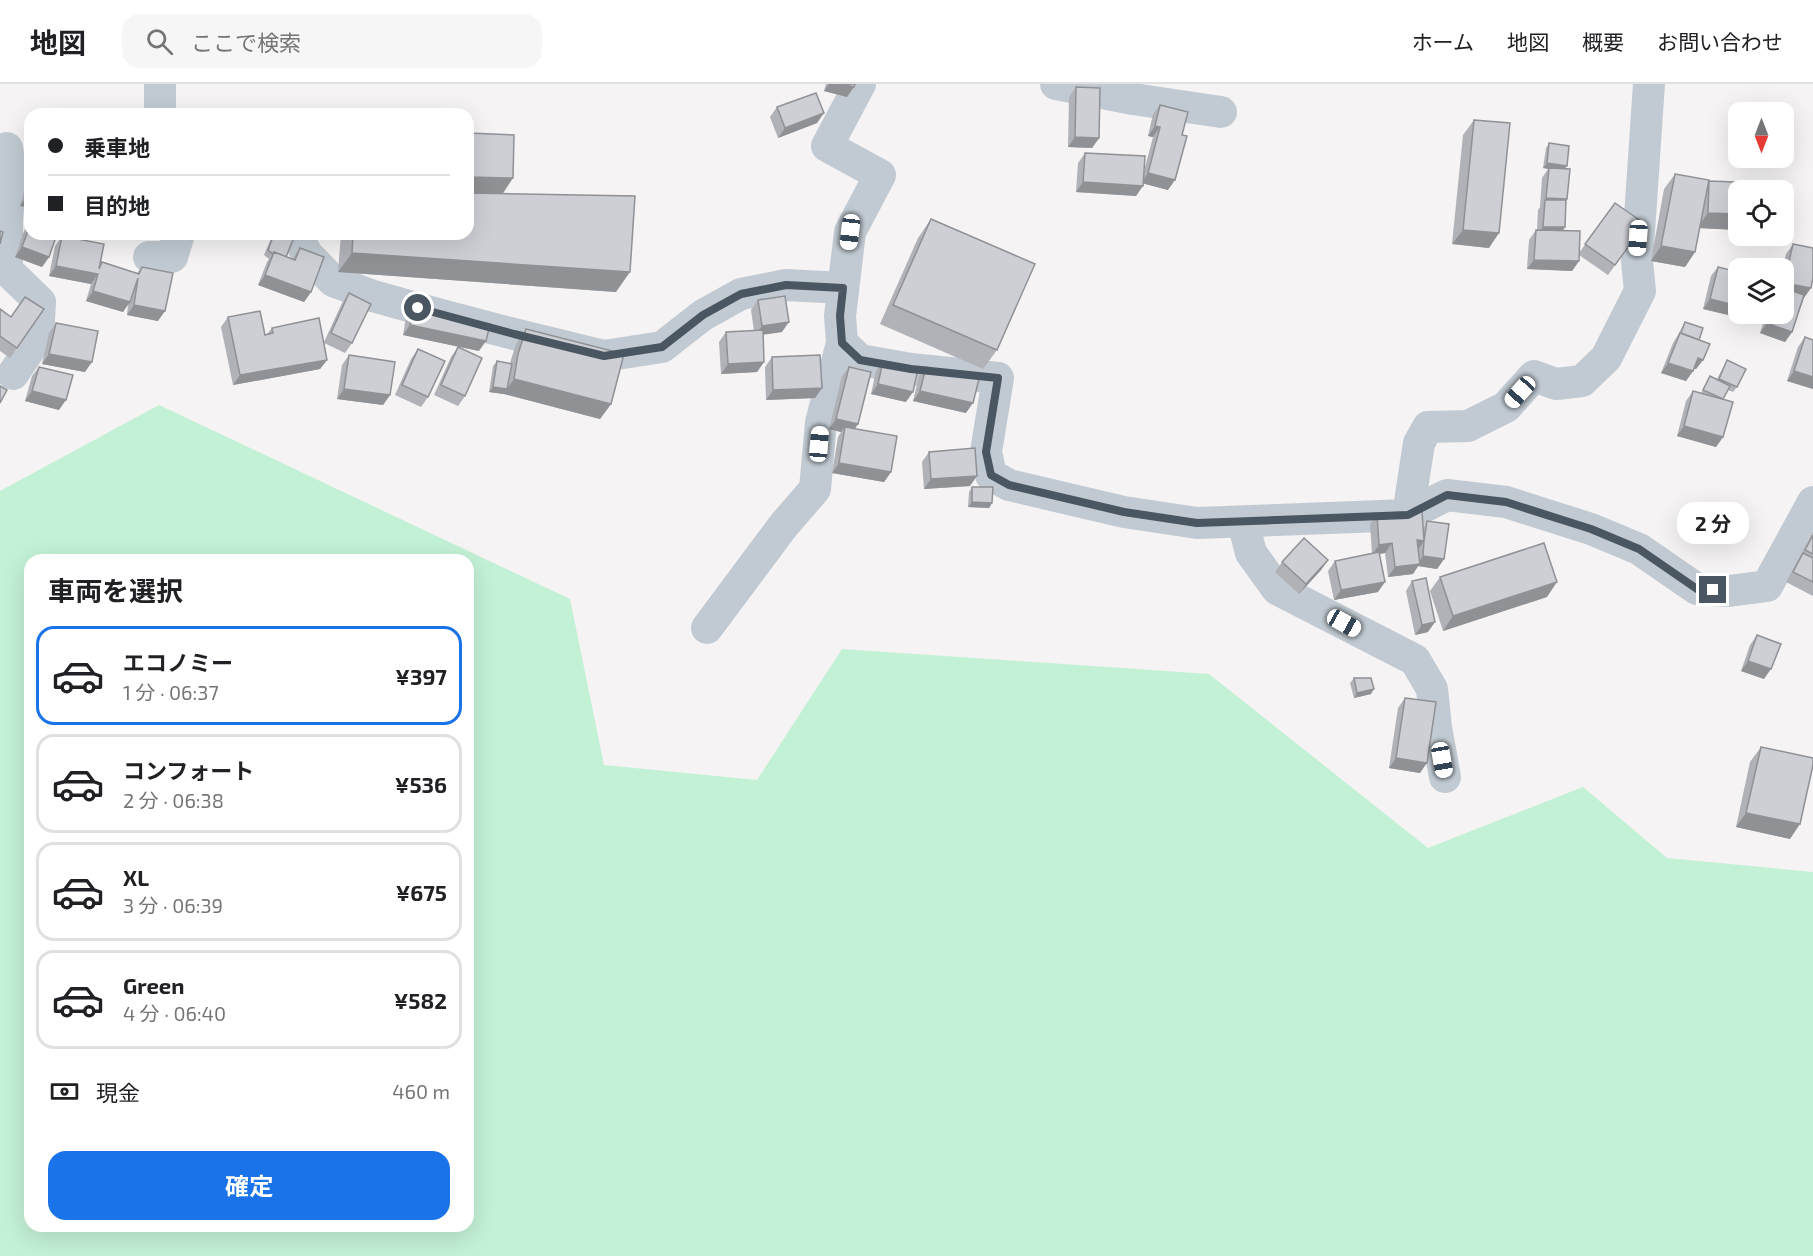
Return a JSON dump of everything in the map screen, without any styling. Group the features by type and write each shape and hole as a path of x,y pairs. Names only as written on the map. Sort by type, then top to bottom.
{"street":[{"path":"160,84 160,108"},
{"path":"707,628 783,526 815,489 821,422 842,343 840,316 850,232 880,175 827,146 860,84"},
{"path":"1056,84 1133,99 1221,112"},
{"path":"1408,515 1419,443 1428,427 1468,426 1506,407 1534,376 1556,384 1582,381 1606,358 1640,291 1636,261 1649,84"},
{"path":"12,147 3,274 40,302 38,337 13,374"},
{"path":"149,257 172,257 176,240"},
{"path":"299,240 307,254 333,281 373,296 441,315 604,356 662,347 703,315 741,294 786,285 843,288"},
{"path":"842,343 860,360 911,369 998,378 986,452 991,475 1009,485 1124,512 1197,523 1243,522 1408,515 1447,495 1506,502 1591,529 1639,549 1697,589 1729,591 1767,586 1809,517"},
{"path":"1243,522 1251,552 1277,589 1415,660 1432,689 1445,777"}],"green space":[{"path":"159,405 570,599 604,765 757,780 842,649 1209,674 1428,848 1583,787 1667,858 1813,872 1813,1256 0,1256 0,491"}],"building":[{"path":"1076,87 1100,88 1099,138 1075,137"},
{"path":"816,93 824,113 785,128 777,107"},
{"path":"1160,105 1188,112 1182,135 1187,136 1175,180 1148,173 1160,127 1155,126"},
{"path":"1474,120 1510,123 1499,233 1463,230"},
{"path":"474,133 514,135 513,178 474,177"},
{"path":"1549,143 1569,146 1567,166 1547,163"},
{"path":"1085,153 1145,156 1143,186 1083,182"},
{"path":"1549,168 1570,169 1567,199 1546,198"},
{"path":"1675,174 1709,180 1695,252 1661,246"},
{"path":"1709,181 1728,182 1728,214 1708,213"},
{"path":"474,193 635,196 630,272 352,253 353,240 474,240"},
{"path":"1545,200 1566,200 1565,227 1543,227"},
{"path":"1615,203 1645,224 1615,265 1585,244"},
{"path":"931,219 1035,264 997,350 893,305"},
{"path":"1536,230 1580,231 1579,261 1534,260"},
{"path":"25,240 55,240 49,257 22,247"},
{"path":"61,240 83,240 104,244 99,269 102,262 139,274 142,267 173,273 165,311 134,305 138,278 130,302 93,291 98,274 56,266"},
{"path":"272,240 293,240 286,257 274,252 273,254 268,250"},
{"path":"1794,244 1813,248 1811,288 1794,285 1794,258 1790,258"},
{"path":"300,248 324,257 311,292 265,275 274,252 295,260"},
{"path":"1718,267 1728,270 1728,304 1710,299"},
{"path":"1794,292 1804,295 1792,332 1770,324 1794,324"},
{"path":"349,293 371,304 352,343 331,333"},
{"path":"785,296 789,322 762,326 758,300"},
{"path":"25,297 44,309 17,348 0,336 0,309 11,317"},
{"path":"413,308 490,324 486,341 410,325"},
{"path":"260,311 265,335 273,333 272,328 319,318 327,360 240,375 228,317"},
{"path":"1685,322 1703,328 1699,340 1681,333"},
{"path":"56,323 98,331 92,362 49,354"},
{"path":"526,329 624,354 611,404 514,379 518,354"},
{"path":"763,330 764,362 728,364 726,332"},
{"path":"1680,333 1710,344 1703,360 1698,358 1693,371 1668,363"},
{"path":"1805,337 1813,340 1813,377 1794,371"},
{"path":"458,347 482,358 465,396 441,385"},
{"path":"418,349 445,361 428,397 402,385"},
{"path":"349,355 395,362 390,395 344,389"},
{"path":"820,355 822,388 773,390 772,357"},
{"path":"1727,360 1746,369 1737,387 1719,379"},
{"path":"497,361 512,364 507,389 493,387"},
{"path":"883,361 918,369 913,392 878,384"},
{"path":"39,367 73,375 66,400 32,391"},
{"path":"849,367 871,372 858,424 836,419"},
{"path":"926,367 979,379 973,403 920,391"},
{"path":"1710,376 1730,386 1723,399 1703,390"},
{"path":"0,386 7,390 0,403"},
{"path":"1693,391 1733,402 1723,437 1684,426"},
{"path":"845,427 897,436 891,472 839,463"},
{"path":"975,448 977,476 931,479 929,452"},
{"path":"972,487 993,487 992,503 972,502"},
{"path":"1422,511 1424,541 1417,540 1420,564 1395,567 1392,543 1379,545 1377,514"},
{"path":"1427,521 1449,524 1444,559 1423,556"},
{"path":"1813,535 1813,554 1805,550"},
{"path":"1304,538 1328,560 1306,584 1282,562"},
{"path":"1544,543 1557,582 1453,616 1440,577"},
{"path":"1379,552 1385,582 1341,590 1335,561"},
{"path":"1803,553 1813,558 1813,582 1793,572"},
{"path":"1426,578 1435,622 1422,625 1412,581"},
{"path":"1757,635 1781,644 1771,669 1748,661"},
{"path":"1354,678 1371,678 1374,689 1357,693"},
{"path":"1405,698 1436,702 1427,763 1396,758"},
{"path":"1761,747 1813,758 1800,824 1746,813"}],"route":[{"path":"418,308 604,356 662,347 703,315 741,294 786,285 843,288 840,316 842,343 860,360 911,369 998,378 986,452 991,475 1009,485 1124,512 1197,523 1408,515 1447,495 1506,502 1591,529 1639,549 1697,589 1713,590"}]}
